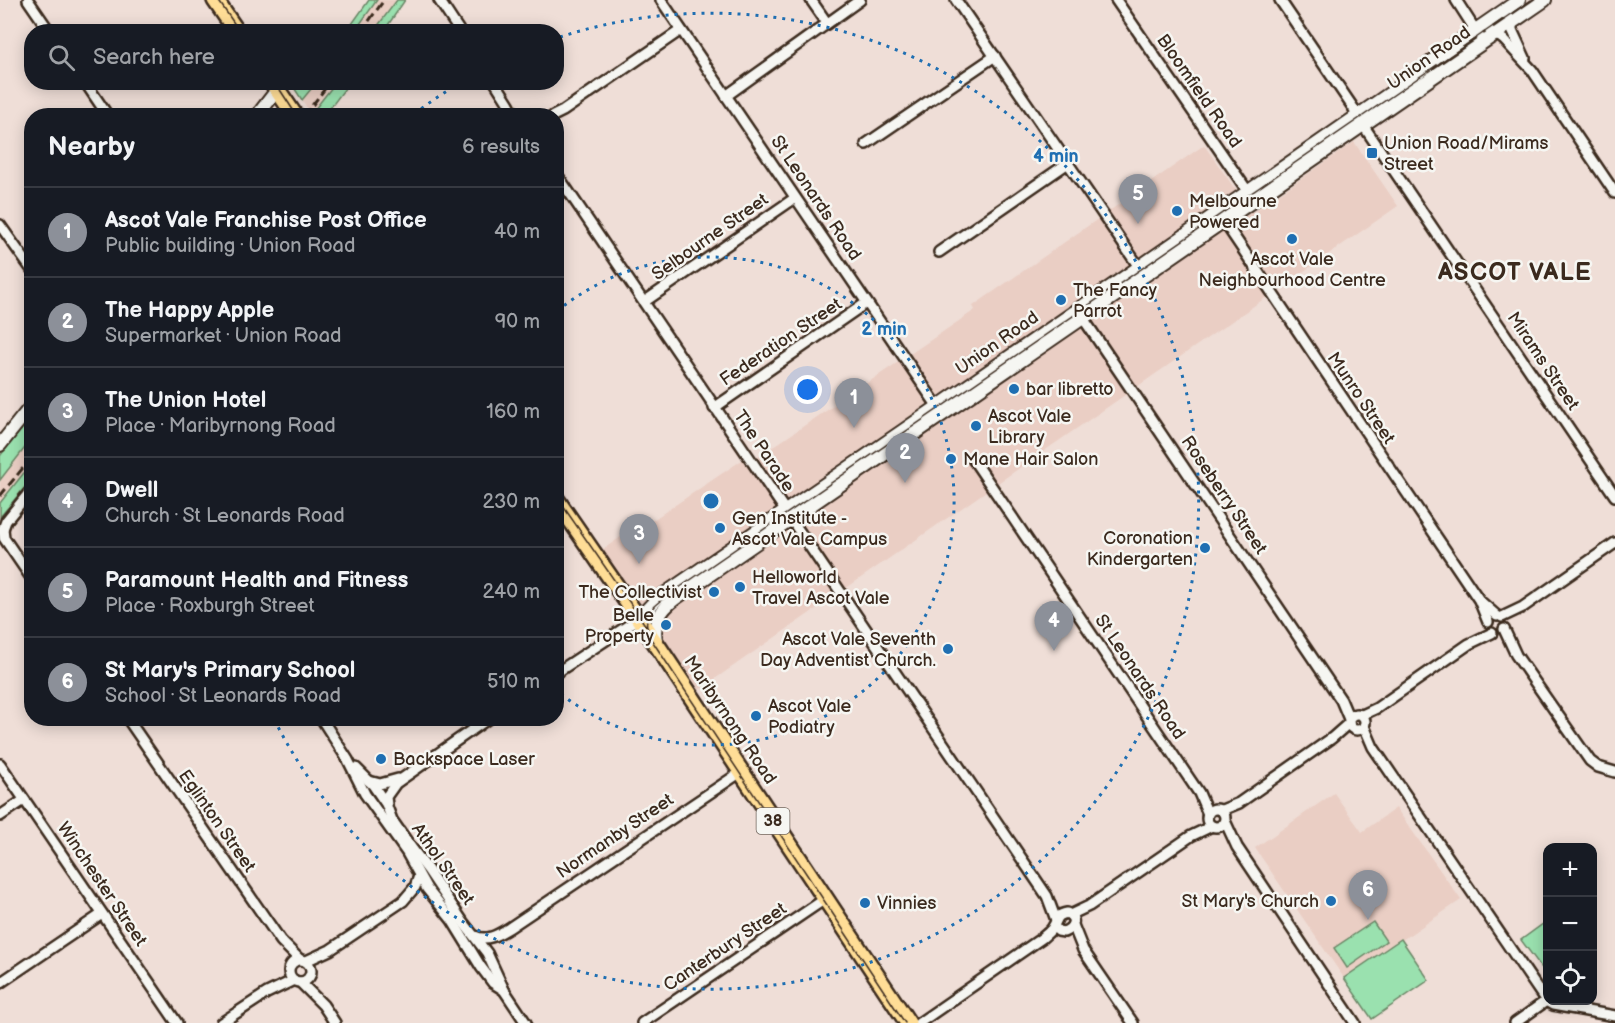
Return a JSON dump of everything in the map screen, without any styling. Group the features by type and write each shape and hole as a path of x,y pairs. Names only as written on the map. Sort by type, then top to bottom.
{"main road":[{"path":"215,0 232,24"},
{"path":"277,90 289,108"},
{"name":"Maribyrnong Road","path":"564,511 629,604 642,617 649,634 908,1023"}],"street":[{"path":"28,0 44,24"},
{"path":"439,0 455,24"},
{"name":"St Leonards Road","path":"661,0 940,411"},
{"path":"812,0 827,23"},
{"path":"726,96 860,0"},
{"path":"956,0 1142,271"},
{"name":"Bloomfield Road","path":"1116,0 1251,196"},
{"name":"Mirams Street","path":"1280,0 1615,496"},
{"path":"1456,0 1488,39 1500,37 1532,70"},
{"name":"Union Road","path":"1360,120 1438,56 1519,0"},
{"name":"Union Road","path":"629,604 634,608 641,608 655,601 788,515 1360,120 1545,0"},
{"path":"1505,10 1532,70 1615,193"},
{"path":"564,111 681,30"},
{"path":"866,144 995,56"},
{"path":"90,90 103,108"},
{"path":"262,108 272,90"},
{"path":"500,90 511,108"},
{"path":"509,104 513,108"},
{"path":"939,252 1068,163"},
{"name":"The Parade","path":"564,185 1047,896 1071,918 1083,950 1132,1023"},
{"name":"Selbourne Street","path":"644,303 795,198"},
{"name":"Munro Street","path":"1220,217 1590,761 1598,767 1615,772"},
{"path":"0,225 24,259"},
{"name":"Federation Street","path":"714,408 866,303"},
{"name":"Roseberry Street","path":"1081,314 1543,997"},
{"path":"0,445 24,415"},
{"name":"St Leonards Road","path":"973,459 1355,1023"},
{"path":"24,499 1,529 4,538 24,567"},
{"name":"Union Road","path":"659,648 655,634 657,621 662,611 676,598 788,515"},
{"path":"919,1023 1615,543"},
{"name":"Union Road","path":"564,668 642,617 676,598"},
{"name":"Union Road","path":"642,617 655,601"},
{"name":"Eglinton Street","path":"133,726 281,941 306,967 323,1005 335,1023"},
{"name":"Athol Street","path":"326,726 348,760 367,798 407,853 420,879 452,920 493,983 504,990"},
{"path":"375,809 385,801 396,783 408,773 477,726"},
{"name":"Athol Street","path":"348,760 368,780 378,786 392,820 462,922 479,938 504,990 526,1023"},
{"name":"Winchester Street","path":"0,764 177,1023"},
{"name":"Normanby Street","path":"479,938 498,934 509,928 741,772"},
{"path":"367,798 378,786 408,773"},
{"path":"0,816 24,800"},
{"path":"403,901 420,879 438,884"},
{"path":"221,1023 403,901 420,894 428,895 436,900"},
{"name":"The Parade","path":"1047,896 1058,927 1083,950"},
{"name":"Canterbury Street","path":"642,1023 825,899"},
{"path":"0,983 102,914"},
{"path":"1058,927 1060,915 1071,918"},
{"name":"Normanby Street","path":"478,963 489,955 495,940 509,928"},
{"path":"471,951 479,938"},
{"name":"Eglinton Street","path":"281,941 293,975 323,1005"},
{"path":"293,975 304,981 306,967"},
{"path":"1515,1023 1543,1003"},
{"path":"1553,1005 1615,1017"}],"shaded area":[{"path":"377,0 397,0 379,24 360,24"},
{"path":"310,90 330,90 316,108 307,108 302,100"},
{"path":"1354,142 1398,206 696,692 599,552 644,521 647,524 748,456 752,461 975,310 973,306 1204,145 1252,213"},
{"path":"24,449 24,473 0,503 0,480"},
{"path":"1334,793 1362,832 1396,808 1461,900 1402,940 1429,980 1372,1019 1255,848"}],"green space":[{"path":"369,0 377,0 360,24 352,24"},
{"path":"397,0 405,0 389,24 379,24"},
{"path":"296,90 310,90 302,100"},
{"path":"330,90 344,90 330,108 316,108"},
{"path":"24,424 24,449 0,480 0,456"},
{"path":"24,473 24,488 0,517 0,503"},
{"path":"1373,922 1386,941 1347,968 1334,948"},
{"path":"1543,924 1543,970 1521,940"},
{"path":"1401,939 1429,980 1372,1019 1344,978"}],"tram line":[{"path":"218,0 234,24"},
{"path":"905,1023 651,639 647,628 649,613 660,601 1531,0"},
{"path":"280,90 292,108"},
{"path":"564,508 648,629"}],"railway":[{"path":"367,24 384,0"},
{"path":"310,108 324,90"},
{"path":"0,496 24,467"}],"place":[{"name":"Union Road/Mirams Street","path":"1372,153"},
{"name":"Melbourne Powered","path":"1177,211"},
{"name":"Paramount Health and Fitness","path":"1138,224"},
{"name":"Ascot Vale Neighbourhood Centre","path":"1292,239"},
{"name":"The Fancy Parrot","path":"1061,300"},
{"name":"bar libretto","path":"1014,389"},
{"name":"Ascot Vale Library","path":"976,426"},
{"name":"Ascot Vale Franchise Post Office","path":"854,428"},
{"name":"Mane Hair Salon","path":"951,459"},
{"name":"The Happy Apple","path":"905,483"},
{"name":"Gen Institute - Ascot Vale Campus","path":"720,528"},
{"name":"Coronation Kindergarten","path":"1205,548"},
{"name":"The Union Hotel","path":"639,564"},
{"name":"Helloworld Travel Ascot Vale","path":"740,587"},
{"name":"The Collectivist","path":"714,592"},
{"name":"Belle Property","path":"666,625"},
{"name":"Ascot Vale Seventh Day Adventist Church.","path":"948,649"},
{"name":"Dwell","path":"1054,651"},
{"name":"Ascot Vale Podiatry","path":"756,716"},
{"name":"Backspace Laser","path":"381,759"},
{"name":"St Mary's Church","path":"1331,901"},
{"name":"Vinnies","path":"865,903"},
{"name":"St Mary's Primary School","path":"1368,920"}],"district":[{"name":"ASCOT VALE","path":"1515,272"}]}
